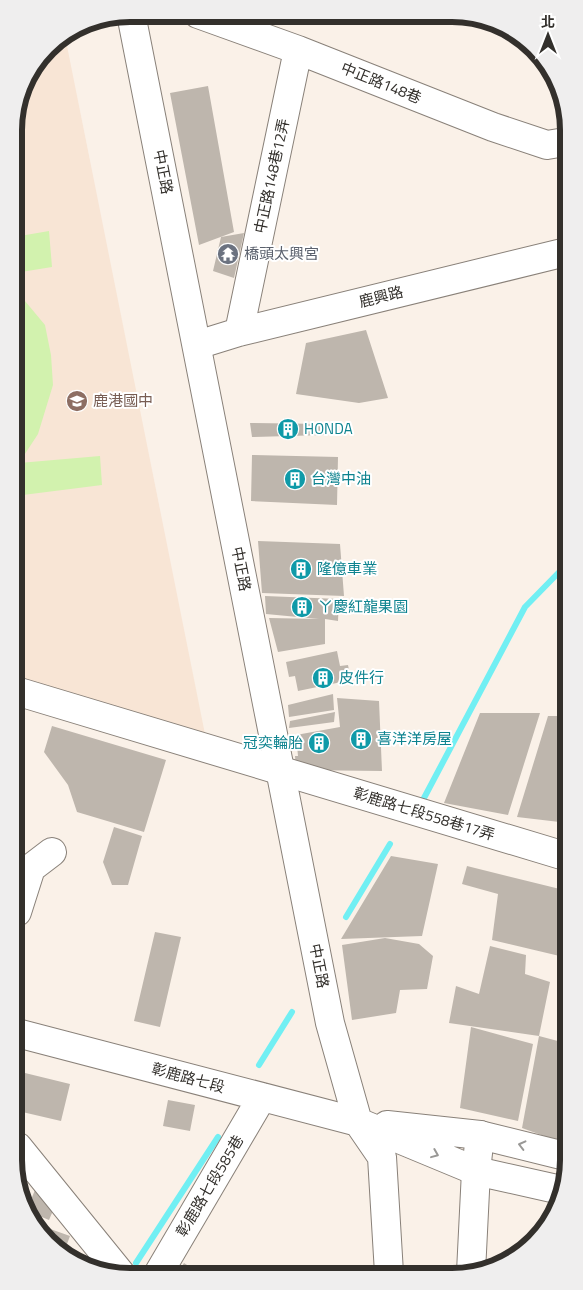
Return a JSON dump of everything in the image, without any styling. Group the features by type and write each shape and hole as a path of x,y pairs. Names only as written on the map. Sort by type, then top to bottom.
{"street":[{"name":"中正路","path":"133,23 330,1023 358,1122 382,1157 389,1268"},
{"name":"中正路148巷","path":"222,23 298,50 493,127 547,145 560,143"},
{"name":"中正路148巷12弄","path":"239,332 298,50"},
{"name":"鹿興路","path":"197,345 239,332 560,253"},
{"name":"彰鹿路七段558巷17弄","path":"22,693 560,855"},
{"path":"22,895 31,868 52,852"},
{"name":"彰鹿路七段","path":"22,1038 358,1122 476,1171 556,1189"},
{"name":"彰鹿路七段585巷","path":"162,1268 262,1097"},
{"name":"彰鹿路七段","path":"358,1122 480,1135 560,1155"},
{"path":"471,1266 476,1171 480,1135"},
{"path":"22,1152 109,1265"}],"shaded area":[{"name":"鹿港國中","path":"67,44 206,739 22,682 23,116 31,89 41,70 54,54"}],"green space":[{"path":"49,231 52,267 23,272 23,235"},
{"path":"23,298 45,325 51,355 53,385 38,434 23,457"},
{"path":"100,456 102,485 23,495 23,463"}],"building":[{"path":"208,86 234,232 199,245 170,93"},
{"name":"橋頭太興宮","path":"244,233 234,278 213,271 221,237"},
{"path":"366,330 388,398 359,403 296,394 306,343"},
{"name":"HONDA","path":"250,423 325,424 324,435 252,437"},
{"name":"台灣中油","path":"252,455 338,457 337,505 251,501"},
{"name":"隆億車業","path":"258,541 340,544 344,596 262,593"},
{"path":"265,596 339,599 338,621 325,619 325,644 278,652 269,618 319,619 266,614"},
{"path":"337,651 340,666 348,665 351,680 298,691 295,676 289,677 286,662"},
{"path":"333,694 334,710 289,717 288,705"},
{"name":"喜洋洋房屋","path":"337,698 379,701 382,771 296,770 295,756 298,756 296,735 340,727"},
{"path":"335,712 334,722 289,728 290,721"},
{"path":"480,713 540,713 508,815 444,803"},
{"path":"548,716 560,716 560,822 517,817"},
{"path":"52,726 166,760 144,832 77,812 68,785 44,752"},
{"path":"114,827 142,836 128,885 112,885 103,862"},
{"path":"391,856 438,864 422,936 341,939"},
{"path":"467,866 560,889 560,956 492,940 498,894 462,884"},
{"path":"155,932 181,937 160,1027 134,1021"},
{"path":"385,938 419,944 433,956 427,989 400,990 396,1013 352,1020 342,945"},
{"path":"490,946 526,955 525,974 550,982 539,1036 449,1023 456,986 479,994"},
{"path":"471,1027 533,1044 518,1121 460,1108"},
{"path":"539,1036 560,1042 560,1142 522,1128"},
{"path":"25,1073 70,1084 61,1121 22,1112 22,1089"},
{"path":"168,1100 195,1105 190,1131 163,1126"},
{"path":"35,1190 58,1199 49,1220 38,1216 31,1200"},
{"path":"47,1228 70,1236 66,1246"},
{"path":"184,1263 192,1268 181,1268"}],"waterway":[{"path":"424,798 525,607 560,571"},
{"path":"346,917 390,844"},
{"path":"259,1065 292,1012"},
{"path":"136,1263 218,1137"}],"place":[{"name":"橋頭太興宮","path":"228,254"},
{"name":"鹿港國中","path":"77,401"},
{"name":"HONDA","path":"288,429"},
{"name":"台灣中油","path":"295,479"},
{"name":"隆億車業","path":"301,569"},
{"name":"ㄚ慶紅龍果園","path":"302,607"},
{"name":"皮件行","path":"323,678"},
{"name":"喜洋洋房屋","path":"361,739"},
{"name":"冠奕輪胎","path":"319,743"}]}
